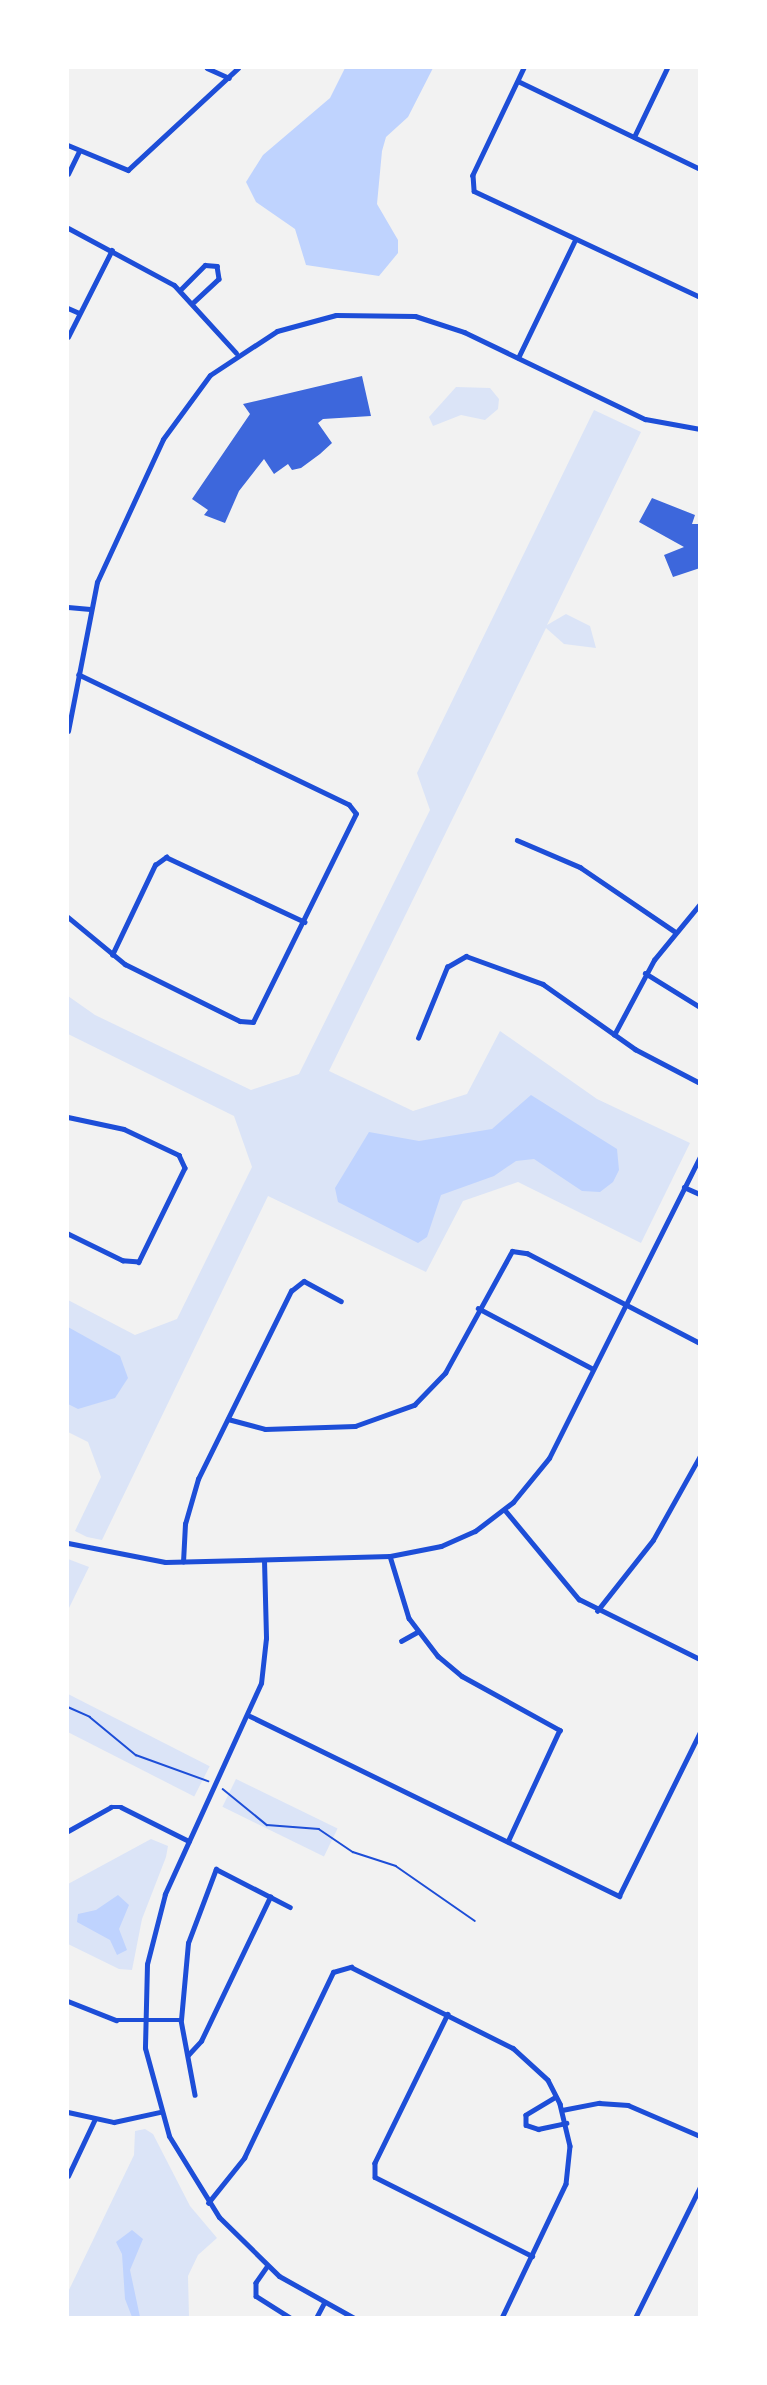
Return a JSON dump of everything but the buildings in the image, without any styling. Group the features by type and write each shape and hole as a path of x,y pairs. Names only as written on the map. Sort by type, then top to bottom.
{"street":[{"path":"207,68 229,78"},
{"path":"68,145 128,170 238,68"},
{"path":"524,68 472,189 574,242 699,297"},
{"path":"634,137 667,68"},
{"path":"518,81 699,169"},
{"path":"68,174 79,151"},
{"path":"68,228 112,250 180,290 194,302 236,353"},
{"path":"518,358 574,242"},
{"path":"68,337 112,250"},
{"path":"180,290 205,265 217,266 219,279 194,302"},
{"path":"68,308 79,314"},
{"path":"68,731 90,609 111,545 170,426 197,388 236,353 308,320 376,312 440,322 645,419 699,429"},
{"path":"68,607 90,609"},
{"path":"68,917 112,954 249,1023 261,1015 354,822 353,807 79,675"},
{"path":"517,840 580,867 674,931"},
{"path":"112,954 155,865 166,857 305,922"},
{"path":"614,1035 645,974 674,931 699,904"},
{"path":"418,1038 447,967 460,956 530,977 614,1035 699,1083"},
{"path":"645,974 699,1007"},
{"path":"78,1117 79,1109"},
{"path":"68,1117 78,1117 124,1129 179,1155 185,1168 139,1262 123,1261 68,1234"},
{"path":"68,1543 108,1556 183,1562 390,1556 456,1541 505,1510 549,1458 699,1156"},
{"path":"684,1187 699,1194"},
{"path":"228,1419 265,1429 355,1426 398,1414 435,1387 502,1260 517,1250 699,1343"},
{"path":"183,1562 190,1503 228,1419 295,1285 308,1282 341,1301"},
{"path":"478,1308 593,1369"},
{"path":"597,1611 653,1540 699,1456"},
{"path":"505,1510 554,1575 597,1611 699,1659"},
{"path":"390,1556 417,1632 462,1676 560,1730 508,1842"},
{"path":"264,1560 265,1664 250,1716 189,1841 150,1942 143,2022 160,2112 208,2203 267,2267 324,2303 354,2318"},
{"path":"401,1641 417,1632"},
{"path":"250,1716 619,1896 699,1732"},
{"path":"68,1831 111,1807 121,1807 189,1841"},
{"path":"195,2095 181,2020 188,1943 216,1869 290,1907"},
{"path":"188,2055 201,2041 270,1897"},
{"path":"208,2203 244,2158 339,1966 448,2014 531,2062 556,2097 566,2123 570,2146 566,2184 502,2318"},
{"path":"68,2001 103,2017 143,2022 181,2020"},
{"path":"448,2014 375,2163 375,2177 532,2256"},
{"path":"556,2097 531,2111 526,2125 538,2129 566,2123"},
{"path":"562,2110 599,2103 628,2105 699,2136"},
{"path":"68,2112 94,2121 124,2122 160,2112"},
{"path":"68,2176 94,2121"},
{"path":"635,2318 699,2187"},
{"path":"267,2267 256,2283 256,2296 291,2318"},
{"path":"316,2318 324,2303"}],"path":[{"path":"68,1707 90,1718 136,1755 212,1783"},
{"path":"221,1788 267,1825 319,1829 353,1852 403,1870 475,1921"}],"shaded area":[{"path":"456,387 490,388 499,399 498,409 485,420 461,415 433,426 429,417"},
{"path":"594,410 641,432 547,625 566,614 590,626 596,648 564,644 546,628 329,1071 413,1111 467,1094 500,1031 597,1099 690,1143 641,1243 518,1182 463,1201 426,1272 268,1196 102,1540 87,1537 75,1531 101,1477 88,1442 68,1432 68,1300 135,1335 177,1319 252,1167 234,1116 68,1034 68,996 95,1015 251,1090 299,1074 430,810 417,773"},
{"path":"68,1559 89,1567 68,1610"},
{"path":"68,1694 210,1766 194,1796 68,1732"},
{"path":"236,1779 338,1829 324,1856 222,1807"},
{"path":"151,1839 168,1846 166,1857 142,1919 132,1970 119,1969 68,1944 68,1884"},
{"path":"145,2129 153,2134 190,2206 217,2238 198,2255 188,2276 189,2317 68,2317 68,2292 134,2155 135,2131"}],"water":[{"path":"345,68 433,68 408,117 386,137 382,151 377,204 398,240 398,253 379,276 306,265 295,229 256,202 246,182 263,155 330,98"},
{"path":"531,1095 617,1149 619,1170 613,1182 600,1192 582,1191 534,1159 516,1161 494,1176 441,1195 427,1237 418,1243 338,1202 335,1188 369,1132 419,1141 492,1129"},
{"path":"68,1327 120,1356 128,1378 115,1398 78,1409 68,1404"},
{"path":"118,1895 129,1905 119,1929 127,1950 117,1955 110,1940 77,1922 78,1914 96,1910"},
{"path":"132,2230 143,2239 130,2270 140,2317 132,2317 125,2299 122,2254 116,2242"}]}
